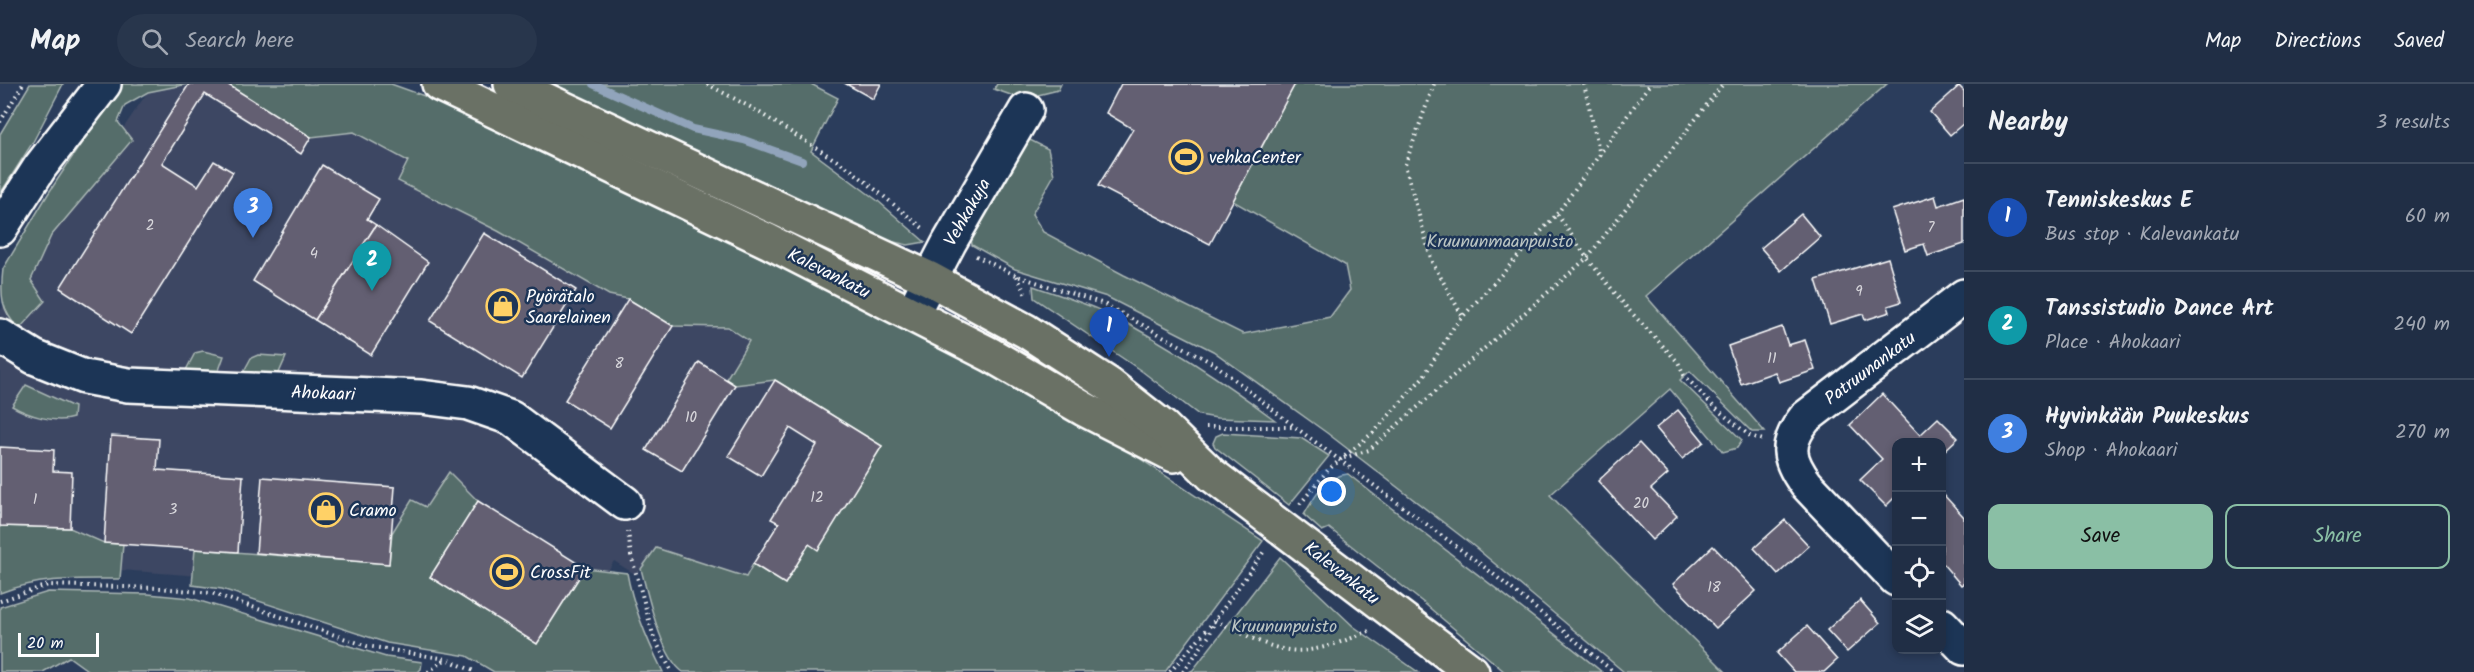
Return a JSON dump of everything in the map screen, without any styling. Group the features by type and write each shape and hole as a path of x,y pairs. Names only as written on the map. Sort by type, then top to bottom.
{"main road":[{"name":"Kalevankatu","path":"439,84 768,241 991,355 1084,409 1212,475"},
{"name":"Kalevankatu","path":"511,84 930,279 1026,331 1108,384 1164,428 1212,475 1472,672"}],"street":[{"path":"40,167 74,84"},
{"path":"0,229 40,167 104,84"},
{"name":"Vehkakuja","path":"912,315 949,243 1026,110"},
{"name":"Patruunankatu","path":"1789,449 1793,433 1804,418 1964,296"},
{"name":"Ahokaari","path":"0,336 34,357 84,377 128,384 422,397 468,403 511,418 625,503"},
{"path":"1789,449 1795,469 1806,484 1892,575"},
{"path":"1946,630 1964,648"}],"path":[{"path":"0,122 23,84"},
{"path":"707,84 752,108 850,169 931,234 1017,276 1104,304 1216,365 1295,427 1487,569 1614,672"},
{"path":"1434,84 1405,165 1432,262 1463,317"},
{"path":"1584,84 1600,155"},
{"path":"1296,509 1341,459 1375,430 1424,376 1455,326 1557,214 1650,84"},
{"path":"1341,459 1369,450 1587,258 1723,84"},
{"path":"1557,214 1587,258 1627,308 1678,362 1684,375 1714,407 1750,436 1789,449"},
{"path":"625,503 631,555 651,627 672,672"},
{"path":"1170,672 1215,620 1266,548"},
{"path":"0,601 48,585 160,588 211,593 368,646 446,659 476,672"},
{"path":"1215,620 1260,643 1281,650 1308,652 1332,646 1369,631 1376,636"},
{"path":"1183,672 1209,636 1215,620"},
{"path":"428,672 446,659"}],"shaded area":[{"path":"153,84 336,84 927,430 801,616 656,548 636,575 614,561 548,669 398,591 0,561 0,311"}],"green space":[{"path":"30,84 63,84 33,142 0,194 0,134"},
{"path":"120,84 188,84 148,92 125,105 118,122 132,140 51,236 31,280 45,301 19,329 8,316 3,302 3,269 48,194"},
{"path":"227,84 391,84 441,102 974,364 1076,419 1263,541 1165,672 683,672 675,664 662,640 641,569 656,548 746,577 753,564 785,584 809,544 818,549 882,446 775,380 735,385 726,379 749,341 728,327 673,326 628,299 609,295 498,231 398,181 408,161 354,132 311,137"},
{"path":"550,84 811,84 838,98 811,151 878,201 925,242 908,245 885,240"},
{"path":"997,84 1061,84 1058,90 1022,99 994,89"},
{"name":"Kruununmaanpuisto","path":"1295,84 1887,84 1646,296 1765,432 1752,432 1690,371 1680,380 1742,440 1737,448 1723,452 1670,389 1550,495 1726,672 1624,672 1470,543 1327,433 1213,351 1107,297 1015,269 972,245 970,231 1028,139 1048,149 1054,175 1032,214 1043,232 1243,334 1330,317 1350,290 1345,265 1233,201"},
{"path":"1033,286 1095,308 1135,328 1197,366 1275,420 1217,418 1199,415 1143,372 1034,298"},
{"path":"203,351 224,356 218,373 186,370 195,353"},
{"path":"258,355 286,357 278,375 246,374 244,371 251,358"},
{"path":"26,385 74,407 73,418 58,420 41,418 12,406"},
{"path":"1223,433 1301,438 1329,456 1289,505 1215,447 1213,443 1216,436"},
{"path":"449,472 478,501 430,577 537,644 585,568 627,573 641,623 663,672 494,672 467,656 387,643 222,589 192,585 195,549 389,564 392,533 412,500 426,507"},
{"path":"1348,474 1602,672 1505,672 1425,604 1329,528 1322,531 1304,515 1327,483"},
{"path":"0,526 70,528 104,543 123,544 120,579 74,579 45,582 0,593"},
{"name":"Kruununpuisto","path":"1280,557 1353,626 1418,672 1189,672 1193,670"},
{"path":"48,592 148,594 190,598 386,657 422,662 421,669 418,672 90,672 69,657 43,672 0,672 0,607"}],"building":[{"path":"189,84 227,84 311,137 301,154 205,94 162,163 198,186 214,161 233,172 131,334 60,288"},
{"path":"846,84 881,84 873,99"},
{"name":"vehkaCenter","path":"1121,84 1295,84 1210,244 1098,186 1133,129 1106,113"},
{"path":"1959,86 1964,91 1964,123 1950,135 1930,112"},
{"path":"322,165 379,199 367,219 376,225 315,320 253,281"},
{"path":"1935,196 1938,206 1964,197 1964,244 1928,256 1924,244 1905,250 1892,210"},
{"path":"1801,214 1820,237 1781,271 1761,248"},
{"path":"376,225 428,262 371,355 315,320"},
{"name":"Pyörätalo Saarelainen","path":"484,233 576,290 522,378 430,321"},
{"path":"1888,258 1901,302 1888,306 1890,312 1865,320 1863,314 1830,324 1816,280"},
{"path":"628,299 673,326 610,428 565,400"},
{"path":"1782,327 1788,345 1805,340 1815,370 1779,382 1775,372 1741,384 1728,346"},
{"path":"699,362 735,385 682,471 646,450"},
{"path":"775,380 882,446 818,550 809,544 785,584 753,564 779,523 771,519 817,445 790,428 761,476 728,456"},
{"path":"1882,394 1920,435 1938,418 1958,438 1946,449 1946,438 1892,438 1892,500 1886,506 1860,480 1882,459 1850,425"},
{"path":"1678,410 1704,442 1682,459 1656,428"},
{"path":"111,436 159,439 157,470 243,476 238,552 104,543"},
{"path":"1639,443 1668,474 1651,489 1677,516 1652,540 1598,481"},
{"path":"0,447 54,450 53,471 72,472 70,528 0,526"},
{"name":"Cramo","path":"262,477 395,487 389,564 256,553"},
{"path":"1946,497 1964,517 1964,583 1961,585 1946,568"},
{"name":"CrossFit","path":"478,501 585,568 537,644 430,577"},
{"path":"1785,520 1809,546 1778,574 1754,548"},
{"path":"1713,546 1756,591 1716,628 1673,584"},
{"path":"1860,600 1880,623 1847,652 1827,630"},
{"path":"1807,626 1837,660 1824,672 1794,672 1777,653"}],"waterway":[{"path":"593,84 693,129 744,140 802,161"}],"place":[{"name":"vehkaCenter","path":"1186,157"},
{"name":"Hyvinkään Puukeskus","path":"253,238"},
{"name":"Tanssistudio Dance Art","path":"372,291"},
{"name":"Pyörätalo Saarelainen","path":"503,306"},
{"name":"Tenniskeskus E","path":"1109,357"},
{"name":"Cramo","path":"326,510"},
{"name":"CrossFit","path":"507,572"}]}
